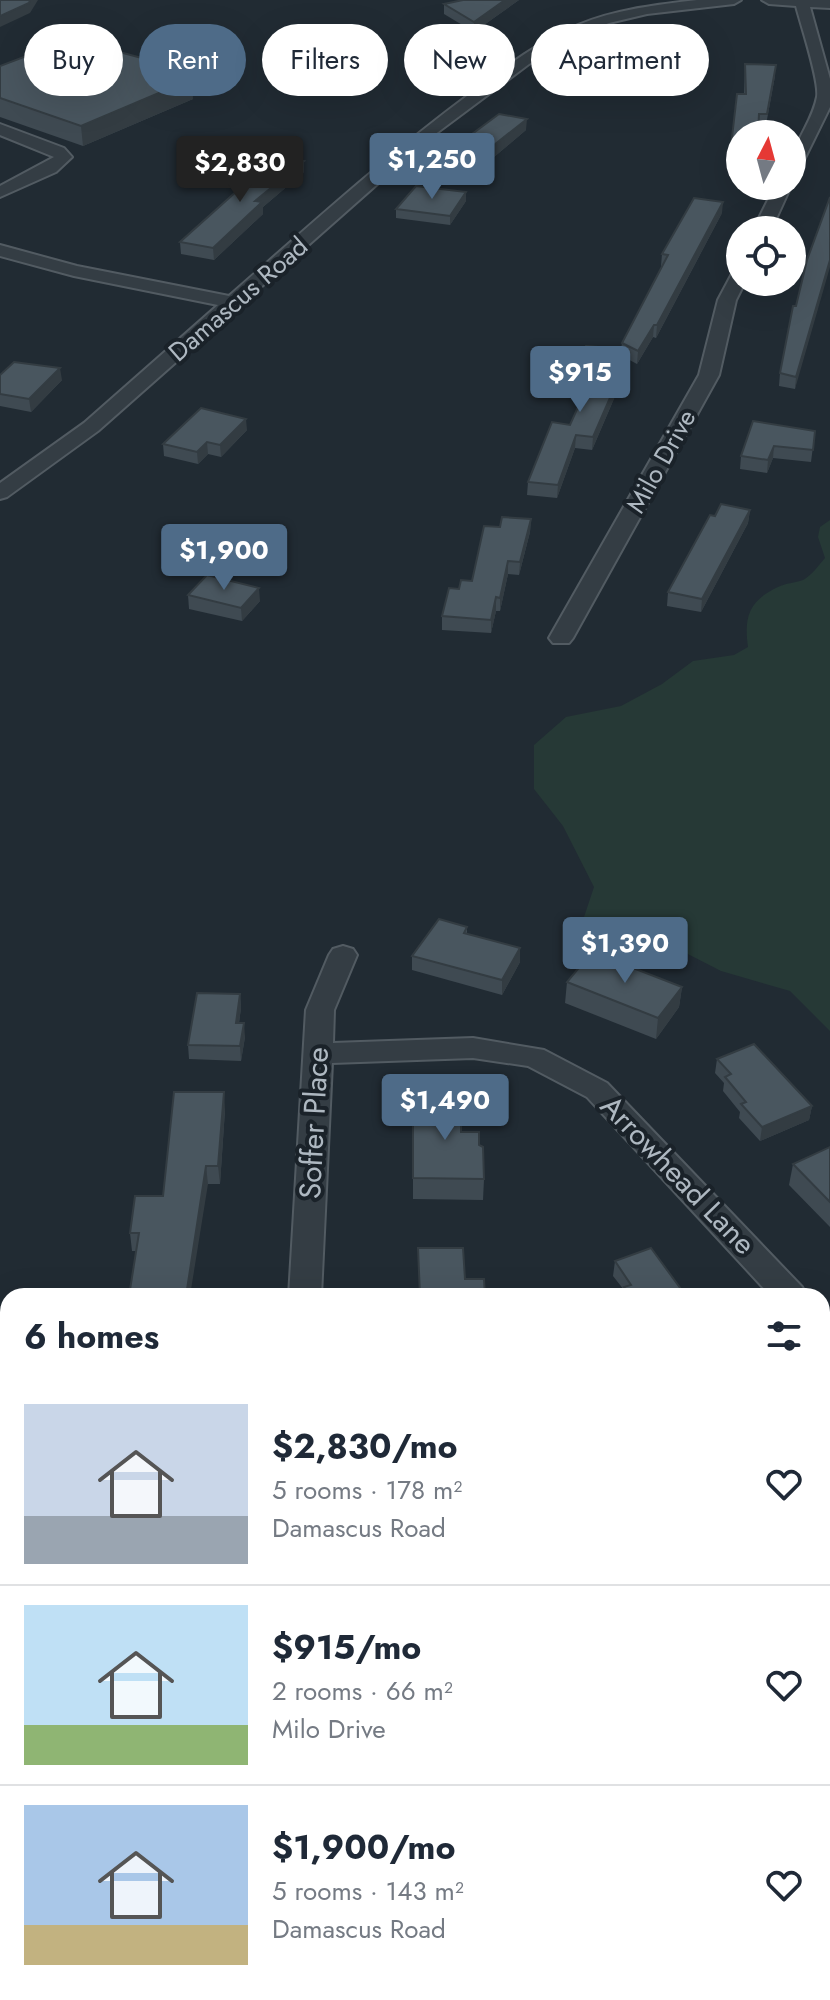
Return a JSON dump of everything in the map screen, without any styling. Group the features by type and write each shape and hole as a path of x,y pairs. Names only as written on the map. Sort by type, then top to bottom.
{"street":[{"name":"Damascus Road","path":"0,493 91,427 420,138 524,61 580,29 604,20 647,10 734,0"},
{"path":"769,0 830,4"},
{"path":"802,2 826,93 806,140"},
{"path":"0,129 58,151 64,157 50,168 0,192"},
{"path":"0,250 74,271 234,303"},
{"name":"Milo Drive","path":"561,638 709,375 729,296"},
{"name":"Soffer Place","path":"305,1288 320,1010 343,955"},
{"name":"Arrowhead Lane","path":"319,1053 473,1048 534,1057 597,1090 783,1288"}],"green space":[{"path":"830,520 830,1031 790,991 721,971 633,926 582,923 594,887 563,826 534,789 534,745 566,717 621,706 662,684 693,661 734,655 748,647 748,619 754,604 768,592 803,580 815,570 825,558 818,537 820,527"}],"building":[{"path":"0,0 30,0 0,16"},
{"path":"463,0 505,0 474,22 444,4"},
{"path":"123,53 139,57 139,96 152,96 81,126 0,98 0,66 24,57 24,96 123,96"},
{"path":"745,64 776,65 767,114 759,114 759,120 734,120 737,94 746,94"},
{"path":"499,114 527,119 494,145 464,140"},
{"path":"276,156 304,161 255,201 262,202 213,248 180,242"},
{"path":"416,186 466,192 450,216 396,209"},
{"path":"830,197 830,260 796,377 780,373 793,306 796,306 798,296 806,296 807,260"},
{"path":"694,198 723,202 657,325 654,325 638,351 622,343 668,255 662,254"},
{"path":"586,346 623,349 617,367 623,368 593,437 576,435 558,485 528,482 552,422 570,425 593,374 577,373"},
{"path":"14,362 60,368 29,399 0,394 0,375"},
{"path":"201,408 246,419 220,445 207,442 197,452 163,444"},
{"path":"753,421 815,431 813,450 774,446 768,460 741,456"},
{"path":"721,504 750,510 702,599 668,592 710,515 715,516"},
{"path":"502,517 531,519 520,562 508,561 500,598 496,597 491,620 442,616 449,588 459,589 461,580 472,581 484,526 500,527"},
{"path":"207,575 259,588 241,608 188,595"},
{"path":"439,919 467,927 464,933 520,948 502,980 412,956"},
{"path":"592,952 682,987 658,1018 567,982"},
{"path":"197,993 240,994 236,1023 244,1023 240,1046 188,1045"},
{"path":"754,1044 812,1106 762,1127 741,1104 746,1102 725,1077 731,1074 717,1059"},
{"path":"174,1092 224,1092 218,1166 206,1166 187,1288 130,1288 139,1233 130,1233 135,1196 163,1196"},
{"path":"424,1092 443,1092 461,1104 461,1132 479,1132 484,1179 413,1178 413,1119 423,1119"},
{"path":"830,1147 830,1202 793,1164"},
{"path":"418,1248 463,1248 465,1279 484,1279 485,1288 420,1288"},
{"path":"651,1248 680,1288 625,1288 631,1285 615,1261"}]}
